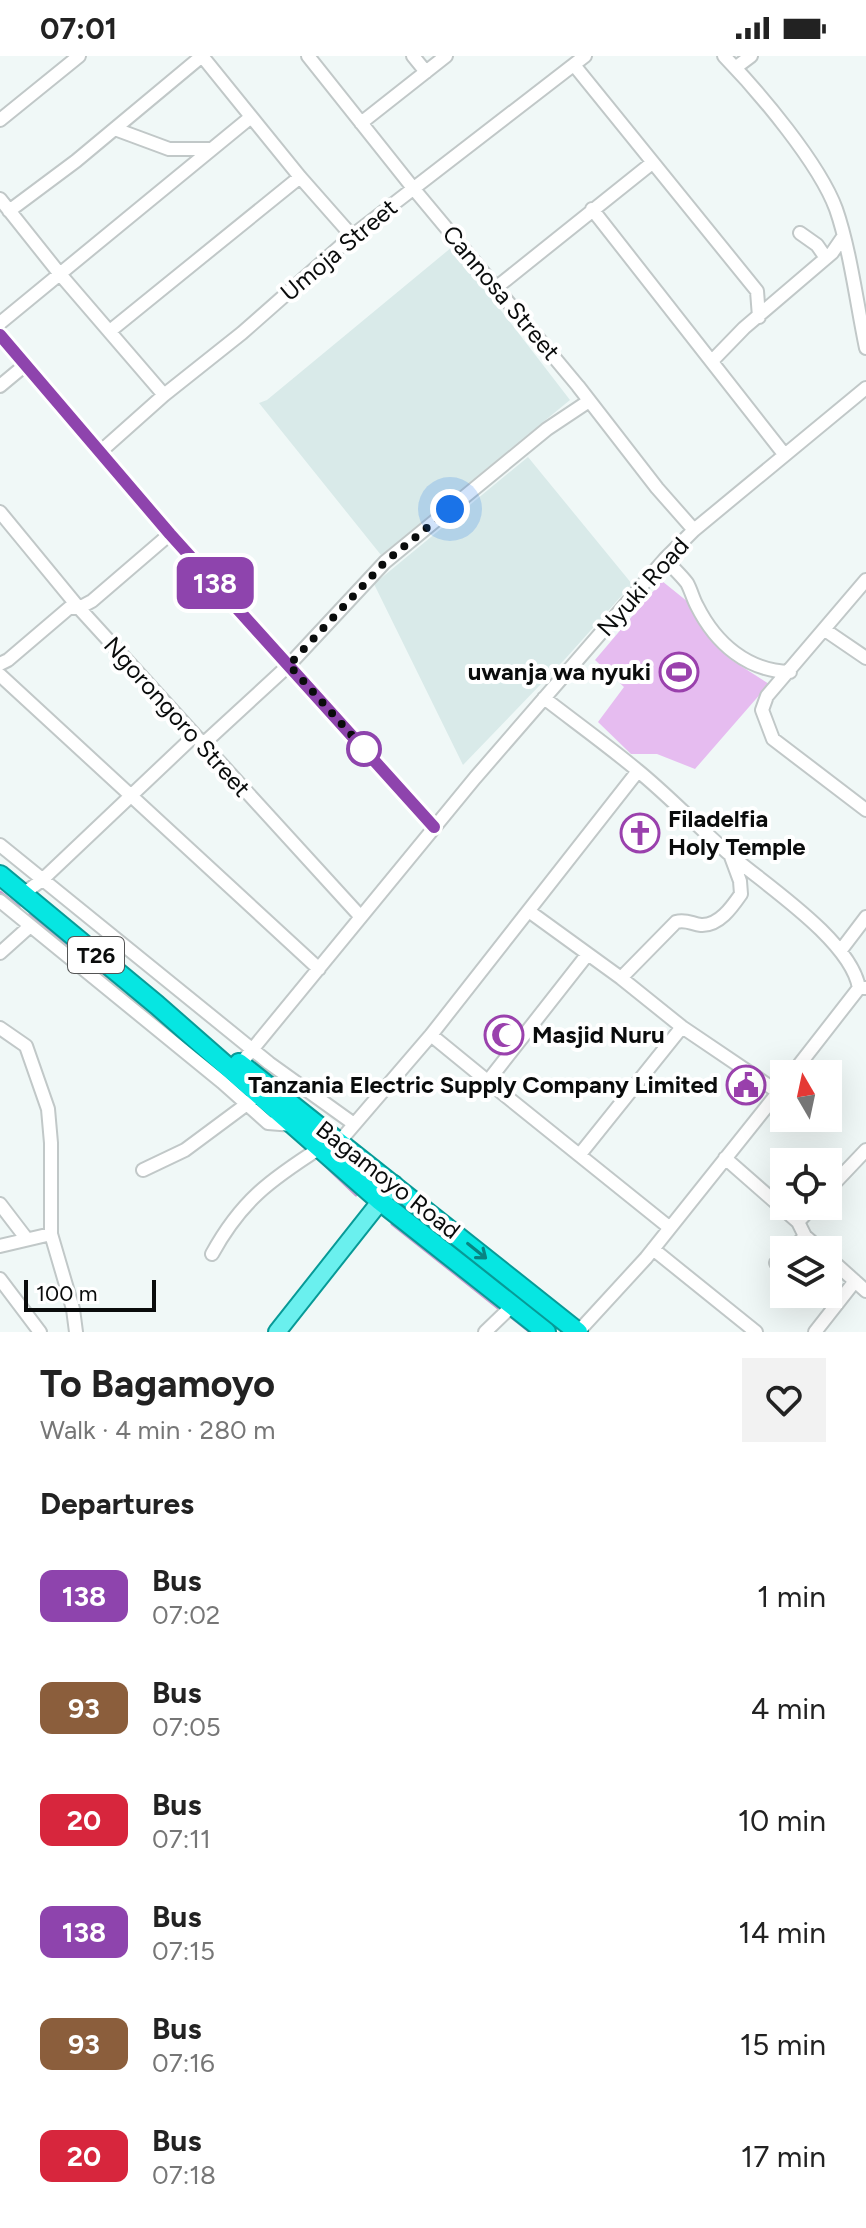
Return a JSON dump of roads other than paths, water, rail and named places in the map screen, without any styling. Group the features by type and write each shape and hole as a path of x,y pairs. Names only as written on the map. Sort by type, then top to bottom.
{"highway":[{"name":"Bagamoyo Road","path":"0,875 123,989 157,1005 192,1035 340,1141 578,1332"},
{"name":"Bagamoyo Road","path":"237,1068 253,1099 293,1125 380,1201 546,1332"}],"main road":[{"path":"277,1332 394,1184"}],"street":[{"path":"0,120 79,56"},
{"path":"9,211 115,129 202,56 352,236"},
{"name":"Cannosa Street","path":"308,56 694,530"},
{"path":"413,56 426,72"},
{"path":"361,123 446,56"},
{"name":"Umoja Street","path":"100,452 352,236 585,56"},
{"path":"724,56 803,152 827,189 862,306 866,348"},
{"path":"735,68 751,56"},
{"path":"574,65 757,291 759,317"},
{"path":"0,323 251,117"},
{"path":"115,129 169,149 212,149"},
{"path":"497,287 652,163"},
{"path":"110,331 300,177"},
{"path":"0,199 164,395"},
{"path":"592,209 784,454"},
{"path":"800,233 817,245 826,258"},
{"path":"712,361 744,328 826,258 843,237"},
{"path":"0,335 170,534 434,827"},
{"path":"0,386 24,366"},
{"name":"Nyuki Road","path":"237,1068 434,827 665,559 694,530 866,388"},
{"path":"16,916 42,880 131,795 289,665 385,562 547,429 589,401"},
{"name":"Ngorongoro Street","path":"0,512 79,608 360,916"},
{"path":"0,664 69,608 79,608 92,601 170,534"},
{"path":"665,559 687,584 698,609 726,646 745,662 769,672 790,672"},
{"path":"866,580 762,704 773,739 866,810"},
{"path":"825,630 866,658"},
{"path":"0,675 319,969"},
{"path":"544,698 638,771 730,854 777,890 841,950 862,988 803,1060"},
{"path":"340,1141 431,1035 638,771"},
{"path":"0,845 253,1049 354,1124"},
{"path":"621,978 676,922 681,920 707,925 722,917 741,894 740,881 730,854"},
{"path":"0,901 29,927 123,989 253,1099 185,1150 143,1170"},
{"path":"530,912 682,1027 770,1081"},
{"path":"841,950 866,917"},
{"path":"0,953 29,927"},
{"path":"491,1084 492,1076 587,955"},
{"path":"157,1005 174,985"},
{"path":"581,1153 682,1027"},
{"path":"0,1028 26,1046 48,1109 51,1234 73,1309 76,1332"},
{"path":"431,1035 534,1120 581,1153 670,1228"},
{"path":"578,1332 653,1249 770,1102"},
{"path":"212,1254 227,1226 249,1200 272,1179 320,1148"},
{"path":"842,1175 866,1150"},
{"path":"725,1158 798,1222 805,1236"},
{"path":"0,1204 26,1238"},
{"path":"0,1246 51,1234"},
{"path":"653,1249 756,1332"},
{"path":"842,1269 866,1291"},
{"path":"0,1279 40,1332"},
{"path":"815,1332 855,1281"},
{"path":"485,1332 512,1306"}],"waterway":[{"path":"0,892 19,907"},
{"path":"29,915 118,985"},
{"path":"127,993 186,1042"},
{"path":"315,1156 356,1195"},
{"path":"392,1224 502,1311"},
{"path":"510,1316 530,1332"}],"place":[{"name":"uwanja wa nyuki","path":"679,672"},
{"name":"Filadelfia Holy Temple","path":"640,833"},
{"name":"Masjid Nuru","path":"504,1035"},
{"name":"Tanzania Electric Supply Company Limited","path":"746,1085"}]}
